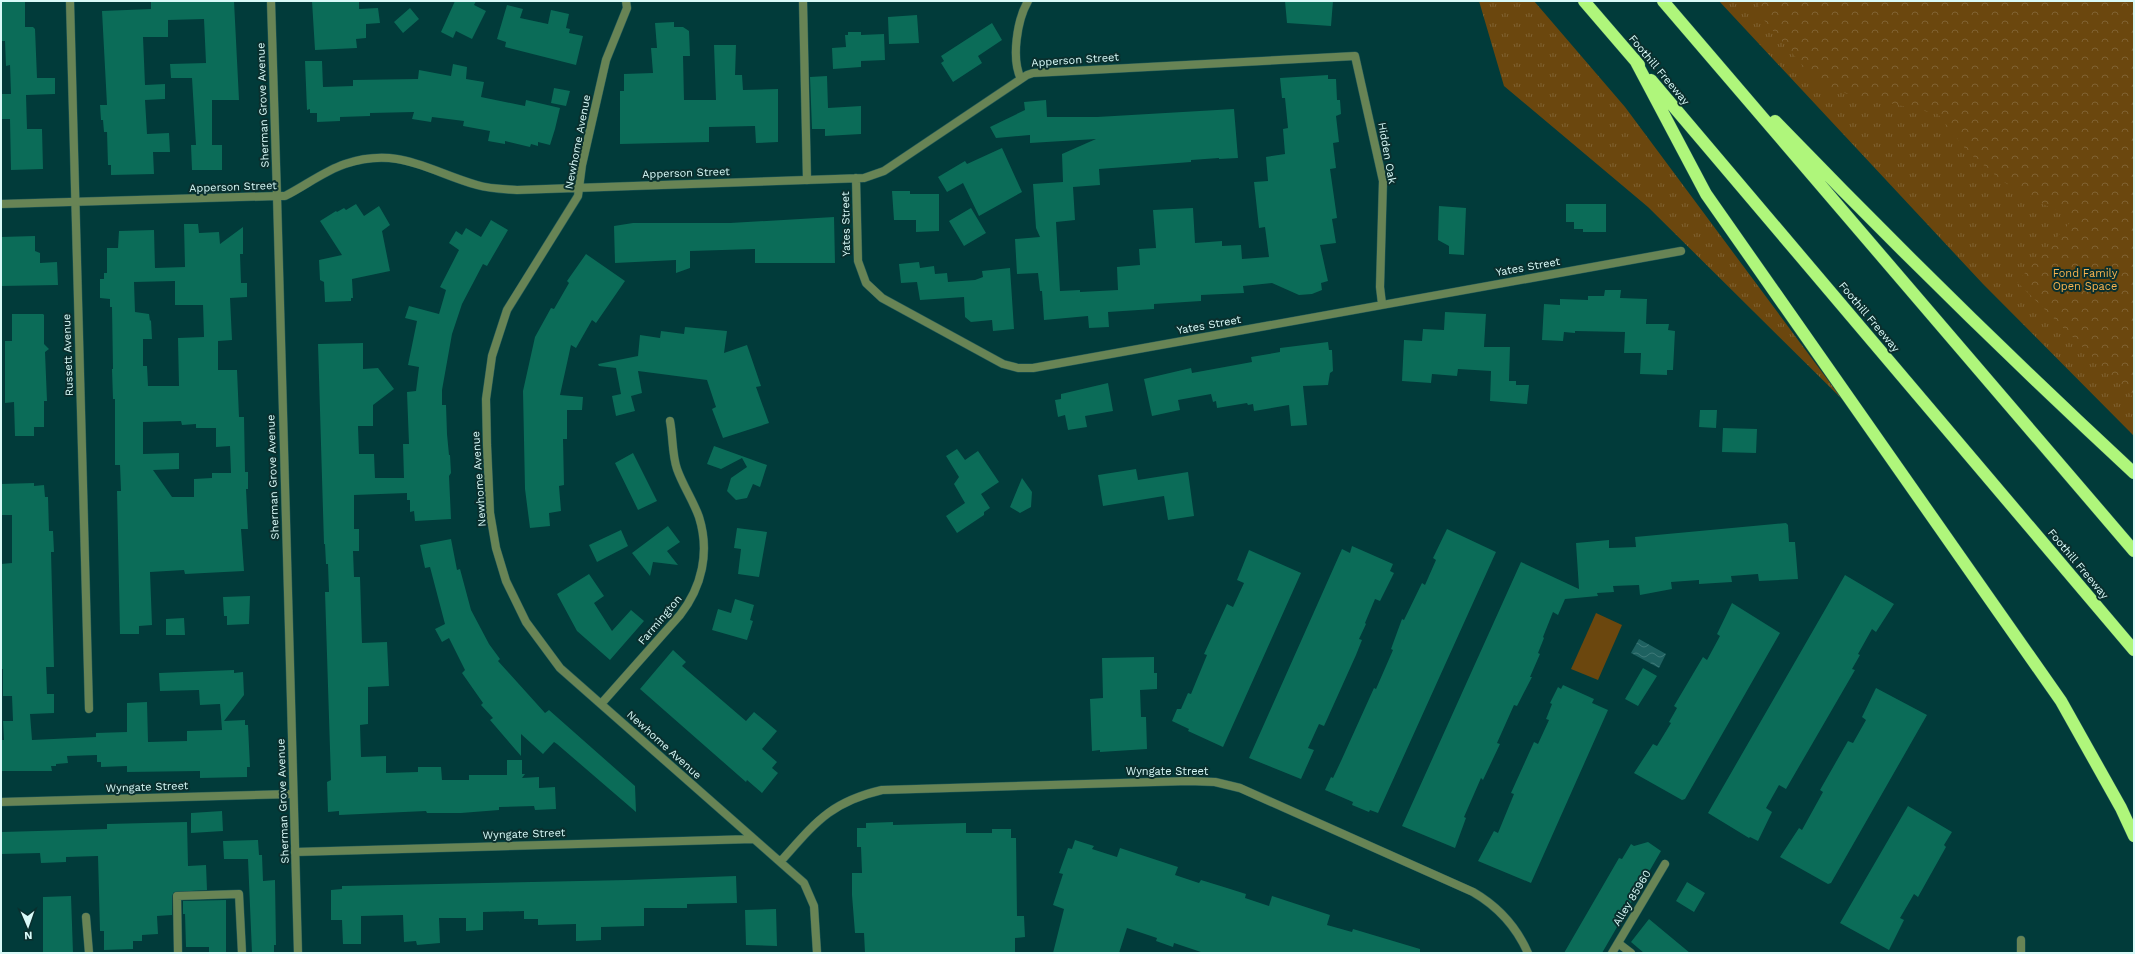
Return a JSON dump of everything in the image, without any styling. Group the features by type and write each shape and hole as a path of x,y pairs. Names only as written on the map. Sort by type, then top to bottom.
{"highway":[{"name":"Foothill Freeway","path":"1584,1 2134,650"},
{"path":"1663,1 2134,551"},
{"path":"1682,24 1863,212 2052,397 2134,473"},
{"path":"1634,60 1706,194 2061,701 2121,808 2134,836"}],"street":[{"name":"Russett Avenue","path":"70,1 89,709"},
{"name":"Sherman Grove Avenue","path":"271,1 298,953"},
{"name":"Newhome Avenue","path":"626,1 627,8 606,60 582,165 578,196 506,310 492,356 486,399 490,513 496,548 506,581 526,622 560,668 781,861 804,883 811,897 816,918 817,953"},
{"path":"803,1 807,180"},
{"path":"1022,79 1016,69 1018,27 1022,13 1028,1"},
{"name":"Apperson Street","path":"1,204 285,196 344,164 382,157 408,160 491,189 580,188 870,177 884,171 1027,75 1039,72 1355,56"},
{"name":"Hidden Oak","path":"1355,56 1383,181 1380,287 1382,304"},
{"name":"Yates Street","path":"856,178 858,261 866,283 882,298 1003,364 1018,368 1034,368 1681,251"},
{"name":"Farmington","path":"601,704 689,604 700,580 703,564 703,537 699,518 677,468 670,421"},
{"name":"Wyngate Street","path":"781,861 815,824 834,808 861,795 882,790 1138,782 1211,782 1240,788 1473,892 1484,898 1506,916 1518,933 1528,953"},
{"name":"Wyngate Street","path":"1,802 293,794"},
{"name":"Wyngate Street","path":"295,852 753,838"},
{"name":"Alley 85960","path":"1612,953 1665,864"},
{"path":"178,953 177,896 239,894 242,953"},
{"path":"86,918 89,953"},
{"path":"2021,940 2021,953"},
{"path":"1618,943 1631,953"}],"green space":[{"path":"1479,1 1534,1 1625,107 1842,399 1648,207 1504,86"},
{"name":"Fond Family Open Space","path":"1719,1 2134,1 2134,436 1983,284"},
{"name":"Fond Family Open Space","path":"1759,1 2134,1 2134,398 2017,282 2075,217 2045,205 2002,181 1967,151 1938,114 1822,88 1758,13"},
{"path":"1596,613 1622,625 1598,680 1571,669"}],"water":[{"path":"1639,639 1666,654 1659,668 1631,653"}],"building":[{"path":"1,1 25,1 25,27 33,27 35,29 37,78 55,78 55,94 26,95 27,129 42,129 43,169 11,170 10,119 1,119 1,94 11,94 10,65 6,66 5,41 1,41"},
{"path":"151,1 234,1 239,100 212,100 212,145 222,145 222,170 192,170 191,145 196,145 192,78 171,78 170,64 206,63 204,19 168,20 168,37 143,37 145,85 165,84 165,99 145,100 147,134 169,133 170,152 153,152 154,174 111,175 111,165 108,165 107,132 104,132 103,120 101,120 100,105 107,105 102,11 151,9"},
{"path":"312,1 359,1 359,9 378,8 380,23 366,24 366,38 356,39 357,48 315,50"},
{"path":"455,1 476,1 474,5 486,11 472,39 456,31 453,38 441,32"},
{"path":"1285,1 1333,1 1331,26 1287,23"},
{"path":"507,5 523,9 520,18 548,24 551,10 569,14 566,28 570,29 569,33 583,36 576,65 505,47 506,42 497,39"},
{"path":"410,8 419,19 403,33 394,22"},
{"path":"917,15 919,43 889,44 888,17"},
{"path":"674,22 674,27 683,27 689,31 690,56 683,56 684,100 716,100 714,45 736,45 735,75 742,75 743,90 778,89 778,142 756,143 755,126 709,127 709,142 620,144 620,91 624,91 624,74 653,73 651,48 657,48 655,23"},
{"path":"992,23 1002,40 978,56 982,63 953,82 941,63 944,61 941,56"},
{"path":"848,32 861,32 861,35 884,34 885,60 861,61 861,67 833,69 832,48 846,47 845,35 848,35"},
{"path":"305,61 322,61 323,87 353,86 353,80 418,79 419,70 451,76 453,64 467,67 466,79 484,82 481,97 525,106 526,100 560,108 550,145 538,142 538,146 531,144 530,147 505,141 505,144 488,141 490,131 463,126 464,121 432,117 431,122 412,119 414,112 370,113 370,116 340,117 340,121 317,122 317,113 310,113 310,109 307,110"},
{"path":"1328,75 1328,79 1336,79 1337,100 1340,100 1341,114 1336,116 1339,142 1333,143 1336,168 1330,169 1337,218 1332,219 1336,243 1320,245 1328,281 1321,283 1322,290 1312,294 1299,295 1272,283 1243,286 1244,293 1201,295 1201,301 1154,304 1154,309 1108,312 1109,327 1089,328 1088,316 1044,320 1042,291 1040,291 1038,273 1017,274 1015,239 1040,237 1036,228 1033,184 1063,182 1062,154 1096,139 1030,143 1030,135 996,138 990,127 1025,110 1024,102 1046,100 1047,117 1097,117 1234,109 1238,158 1191,160 1191,162 1099,169 1100,185 1073,187 1075,220 1056,222 1060,291 1080,290 1080,292 1118,290 1117,267 1140,265 1139,249 1156,248 1153,210 1193,208 1195,243 1222,241 1222,246 1241,245 1242,259 1269,257 1265,227 1259,228 1254,182 1268,181 1266,157 1285,154 1283,129 1288,128 1285,98 1282,98 1280,78"},
{"path":"827,76 828,108 861,106 861,134 825,136 825,129 812,129 810,77"},
{"path":"554,88 570,91 566,106 551,103"},
{"path":"1002,148 1022,192 979,216 963,183 947,192 938,177 965,161 967,164"},
{"path":"892,191 910,191 910,194 939,194 939,231 916,232 916,220 894,220"},
{"path":"356,204 364,216 379,206 390,225 382,231 390,271 352,279 353,298 351,298 351,301 325,302 324,282 320,280 319,260 342,255 320,221 336,211 337,212 344,208 346,210"},
{"path":"1566,204 1606,204 1606,232 1583,232 1583,229 1574,229 1574,222 1566,222"},
{"path":"1439,206 1466,208 1464,255 1449,254 1449,246 1438,240"},
{"path":"971,208 986,233 964,246 949,221"},
{"path":"834,217 835,263 755,263 755,249 690,251 690,268 676,273 676,260 615,263 614,226 633,223 730,223"},
{"path":"491,220 508,230 487,266 483,264 462,304 452,334 442,390 442,405 446,405 447,434 450,455 451,473 449,476 451,519 415,521 414,511 410,512 410,500 407,500 407,493 354,495 354,529 359,529 359,551 353,551 354,577 360,577 362,643 387,642 389,686 368,687 368,724 360,725 361,757 386,756 386,773 418,772 418,767 441,767 442,780 469,780 469,775 507,775 507,760 522,760 522,774 525,774 522,778 539,777 539,788 555,787 556,809 535,810 534,806 499,807 499,810 461,813 427,813 426,811 339,815 339,811 328,812 327,782 331,780 325,592 329,592 328,564 326,564 324,544 318,344 363,343 363,369 378,368 394,389 373,405 373,426 358,426 359,454 374,454 375,478 404,478 403,444 409,444 407,392 416,391 419,367 408,365 417,321 405,318 409,306 439,314 446,290 440,287 459,250 449,243 456,231 462,235 466,228 481,237"},
{"path":"184,224 198,224 199,233 219,232 220,244 243,227 243,254 240,254 241,283 247,283 247,297 230,298 232,340 218,341 218,370 237,370 239,417 244,417 245,472 248,472 248,489 246,489 248,529 241,529 244,571 185,574 184,570 150,572 152,625 139,626 139,634 120,634 117,491 121,491 120,465 115,465 115,399 113,399 112,369 112,307 110,307 110,299 100,298 100,279 104,279 104,273 107,273 107,248 118,248 119,231 154,230 155,268 185,267","holes":["175,281 175,305 203,305 204,337 178,338 179,386 148,386 147,366 143,366 143,339 152,339 151,320 150,321 149,314 135,312 134,282","181,421 182,425 196,424 196,428 216,428 216,447 230,446 231,473 212,473 212,478 194,479 194,497 172,497 153,470 179,469 179,453 143,454 143,422"]},
{"path":"35,236 35,251 40,253 40,263 57,262 58,285 1,286 1,237"},
{"path":"586,254 625,281 596,323 592,320 576,348 571,345 560,395 583,397 582,410 567,410 567,439 563,439 564,485 559,486 561,511 549,513 550,526 530,528 525,489 523,391 535,337 551,308 554,309 569,283 567,281"},
{"path":"919,262 920,268 934,266 935,274 947,273 948,282 975,280 983,277 982,271 1010,268 1014,329 993,331 992,320 971,322 965,317 964,297 920,300 917,282 901,283 899,264"},
{"path":"1605,290 1621,290 1620,298 1647,299 1646,324 1669,324 1668,330 1675,331 1673,370 1667,370 1667,375 1640,374 1641,353 1624,353 1625,332 1564,332 1563,341 1542,340 1544,304 1560,305 1560,299 1588,300 1588,296 1604,296"},
{"path":"1445,312 1486,314 1484,347 1510,347 1509,381 1516,381 1516,385 1529,385 1527,404 1490,401 1491,371 1458,369 1457,376 1432,374 1431,383 1402,381 1404,340 1422,341 1423,329 1444,330"},
{"path":"12,314 44,315 44,344 49,349 45,352 47,401 44,401 44,427 34,427 34,436 15,436 14,402 5,403 5,341 12,341"},
{"path":"685,327 727,331 724,353 747,345 761,386 756,387 769,423 723,438 712,409 716,407 707,380 638,371 642,393 631,396 635,411 616,416 612,396 621,394 616,368 599,366 598,364 638,356 640,335 660,338 661,331 684,334"},
{"path":"1328,342 1329,350 1332,350 1333,371 1330,373 1328,385 1303,386 1307,425 1291,426 1289,405 1254,411 1253,404 1248,405 1247,403 1217,408 1216,401 1213,402 1211,394 1178,400 1180,410 1152,416 1144,379 1191,368 1192,373 1252,362 1251,357 1280,352 1280,348"},
{"path":"1108,383 1113,411 1085,416 1087,427 1068,430 1065,415 1058,417 1055,400 1061,399 1061,394"},
{"path":"1700,410 1717,410 1716,428 1699,427"},
{"path":"1723,428 1757,429 1756,453 1722,452"},
{"path":"714,446 767,465 760,487 753,484 747,498 736,500 727,491 731,478 747,467 742,458 721,469 707,464"},
{"path":"957,449 965,460 978,451 999,482 981,494 990,508 984,512 984,515 957,533 946,516 965,503 954,484 959,477 946,456"},
{"path":"633,453 657,501 638,510 615,463"},
{"path":"1136,469 1138,480 1188,472 1194,516 1168,520 1164,496 1103,506 1098,475"},
{"path":"1022,478 1032,492 1031,507 1020,513 1010,507"},
{"path":"34,483 34,486 44,485 45,497 48,497 49,531 53,531 54,552 51,552 54,667 46,667 47,694 54,694 54,713 30,714 32,740 96,737 96,733 127,732 127,703 147,702 148,742 187,741 187,731 222,730 220,704 200,705 199,690 160,691 159,673 234,670 234,673 243,672 244,695 224,721 245,720 245,725 248,725 250,767 247,767 247,777 200,778 200,771 127,772 127,766 101,767 101,762 97,762 97,755 67,756 68,763 51,766 52,771 1,771 1,740 4,740 3,721 13,721 12,696 3,696 3,669 1,669 1,564 12,563 12,515 1,515 1,484"},
{"path":"1786,523 1788,525 1789,542 1795,542 1798,579 1759,581 1758,574 1731,576 1732,582 1699,584 1699,580 1671,582 1672,589 1640,595 1639,585 1613,586 1614,592 1597,593 1598,596 1565,599 1558,615 1553,612 1538,653 1540,654 1530,677 1532,677 1517,706 1514,705 1497,743 1500,744 1483,780 1481,778 1464,817 1466,818 1455,848 1402,826 1521,562 1579,589 1576,543 1609,540 1609,548 1636,547 1635,537"},
{"path":"668,526 680,542 667,551 678,565 653,562 650,576 632,553"},
{"path":"737,528 767,532 759,577 738,574 741,549 734,548"},
{"path":"1447,529 1496,552 1378,813 1370,810 1369,812 1352,805 1353,802 1325,790 1331,777 1333,778 1374,688 1376,689 1393,650 1391,649 1402,619 1404,620 1422,583 1425,585 1436,560 1433,558"},
{"path":"621,530 628,546 597,562 589,545"},
{"path":"451,539 457,570 460,569 471,610 489,644 500,659 498,661 545,713 549,710 635,786 636,812 554,742 543,754 521,734 521,756 490,720 493,718 481,705 483,703 462,673 465,670 449,638 442,642 435,629 445,624 430,567 425,568 420,545"},
{"path":"1352,546 1393,564 1390,571 1394,573 1380,601 1375,599 1359,639 1362,640 1356,655 1324,726 1319,724 1308,748 1314,750 1301,779 1249,758 1342,549 1350,553"},
{"path":"1249,550 1301,573 1223,747 1188,731 1189,729 1172,721 1177,709 1181,709 1188,693 1191,694 1207,655 1204,654 1227,604 1233,607 1244,583 1237,580"},
{"path":"589,574 604,596 594,603 612,631 631,610 644,621 610,660 577,631 557,594"},
{"path":"1845,575 1894,604 1876,632 1872,629 1858,654 1860,655 1852,669 1855,670 1786,789 1779,785 1766,808 1772,812 1758,841 1750,837 1749,838 1708,813"},
{"path":"250,596 249,624 227,625 227,616 224,616 223,597"},
{"path":"735,599 754,605 750,620 753,621 747,640 712,630 718,609 731,613"},
{"path":"1732,603 1780,633 1685,799 1682,800 1634,773 1653,744 1657,746 1671,723 1669,722 1677,708 1674,706 1703,657 1707,660 1720,636 1717,634"},
{"path":"184,618 185,635 166,635 166,619"},
{"path":"673,650 686,662 682,666 746,721 754,712 777,731 762,749 777,762 772,768 778,773 762,793 747,780 746,782 640,689"},
{"path":"1154,657 1154,673 1157,673 1157,689 1140,690 1141,717 1146,717 1147,749 1100,752 1100,750 1092,751 1090,699 1103,698 1102,658"},
{"path":"1643,668 1657,676 1638,706 1625,699"},
{"path":"1563,685 1594,699 1592,703 1608,710 1531,883 1478,861 1494,831 1498,833 1514,794 1511,793 1534,742 1538,744 1549,720 1546,719 1552,704 1550,703 1558,687 1561,689"},
{"path":"1876,688 1927,715 1831,883 1828,884 1780,857 1799,828 1802,830 1823,792 1820,790 1848,741 1853,743 1866,720 1862,717"},
{"path":"1908,806 1952,832 1944,845 1946,847 1918,897 1914,894 1900,918 1904,920 1889,950 1840,923"},
{"path":"222,811 223,831 191,833 191,813"},
{"path":"187,822 188,866 206,865 207,890 174,892 172,896 172,915 157,916 158,934 142,935 142,941 133,941 133,949 104,950 104,931 100,931 98,856 66,857 66,862 41,863 40,853 1,854 2,832 107,829 107,824"},
{"path":"893,822 893,825 966,823 966,833 992,833 992,829 1011,829 1011,838 1016,838 1017,916 1024,916 1025,937 1015,938 1015,953 865,953 864,933 855,933 852,895 852,873 862,873 861,847 857,847 857,828 866,828 866,823"},
{"path":"258,840 259,855 262,855 263,881 275,880 276,945 274,945 274,953 252,953 248,859 224,859 223,841"},
{"path":"1075,840 1094,846 1092,849 1117,857 1120,848 1178,867 1175,875 1199,883 1201,880 1246,894 1245,898 1269,906 1272,896 1330,915 1327,925 1352,932 1353,929 1420,949 1420,953 1204,953 1174,943 1173,947 1156,941 1157,938 1127,928 1119,953 1053,953 1064,909 1053,905 1063,874 1059,873 1068,848 1072,849"},
{"path":"1648,842 1661,851 1602,953 1564,953 1619,858 1622,859 1631,844 1634,846"},
{"path":"736,876 737,903 687,904 687,908 644,908 644,926 601,927 601,940 576,941 576,924 538,925 538,919 524,919 524,911 483,912 483,930 466,931 466,918 439,918 440,943 417,945 416,941 404,942 403,915 361,916 361,944 343,944 342,920 331,920 331,890 342,889 342,886 628,880"},
{"path":"1687,882 1705,893 1694,912 1676,901"},
{"path":"71,896 73,953 43,953 43,897"},
{"path":"226,900 226,952 209,953 209,947 186,947 183,901"},
{"path":"776,909 777,946 746,945 745,910"},
{"path":"1649,919 1690,953 1644,953 1631,942"}]}
